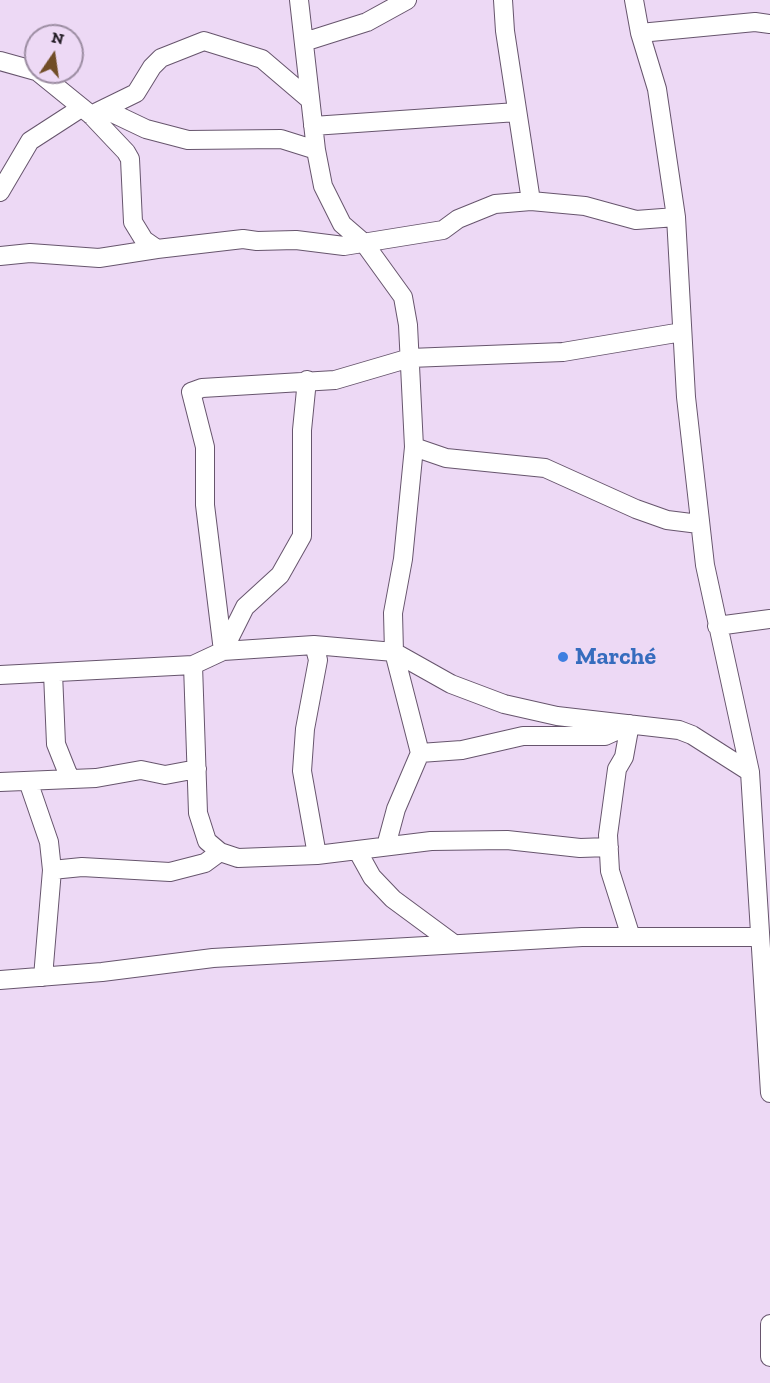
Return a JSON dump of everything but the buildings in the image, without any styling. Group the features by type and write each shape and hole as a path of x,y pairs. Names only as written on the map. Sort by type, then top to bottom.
{"street":[{"path":"299,0 316,150 323,186 342,224 364,243 403,297 410,358 414,447 403,559 393,613 394,652 420,753 396,809 386,846"},
{"path":"304,42 367,22 407,0"},
{"path":"503,0 505,32 531,201"},
{"path":"634,0 640,33 657,89 676,217 682,332 699,524 717,626 762,832 763,948 770,1093"},
{"path":"640,33 755,22 770,24"},
{"path":"0,192 30,141 136,93 152,67 161,58 204,41 262,59 310,100"},
{"path":"0,61 24,67"},
{"path":"55,84 92,111 130,159 133,222 144,240 157,249"},
{"path":"92,111 188,140 281,139 316,150"},
{"path":"313,126 517,112"},
{"path":"0,256 30,253 99,258 243,238 257,241 296,240 344,246 443,230 458,219 495,204 531,201 585,206 636,220 676,217"},
{"path":"223,651 205,505 205,447 191,392 202,388 335,380 410,358 562,351 682,332"},
{"path":"223,651 245,607 280,575 302,536 302,430 307,380"},
{"path":"414,447 446,458 545,468 636,509 667,520 699,524"},
{"path":"717,626 770,619"},
{"path":"314,645 318,660 305,729 302,771 307,811 317,855"},
{"path":"0,675 193,665 223,651 314,645 394,652 451,684 504,704 557,716 679,730 692,735 750,772"},
{"path":"193,665 198,813 207,841 220,852 238,858 317,855 431,841 507,840 580,848 609,847"},
{"path":"53,674 56,744 70,779"},
{"path":"420,753 462,750 523,736 605,735 630,724"},
{"path":"630,724 624,757 617,769 609,847 609,871 632,937"},
{"path":"0,782 70,779 141,770 165,776 196,769"},
{"path":"28,781 49,842 52,870 43,977"},
{"path":"357,850 372,877 393,899 454,944"},
{"path":"52,870 82,867 170,872 205,863 220,852"},
{"path":"0,980 213,958 454,944 632,937 763,948"},
{"path":"770,1324 770,1357"}],"place":[{"name":"Marché","path":"563,657"}]}
